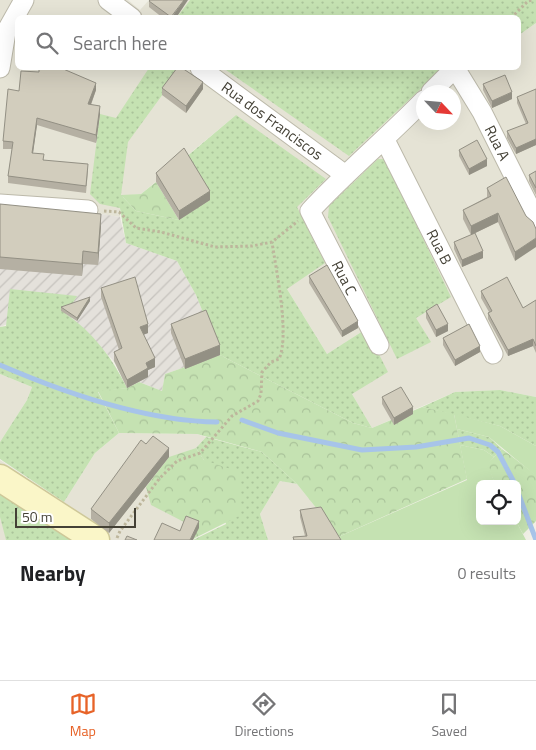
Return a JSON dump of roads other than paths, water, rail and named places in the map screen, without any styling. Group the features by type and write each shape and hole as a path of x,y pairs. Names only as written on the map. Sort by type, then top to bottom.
{"street":[{"path":"16,15 24,0"},
{"path":"108,0 128,15"},
{"path":"0,68 6,32 15,16"},
{"name":"Rua dos Franciscos","path":"203,70 344,174"},
{"path":"438,85 453,70"},
{"name":"Rua A","path":"456,70 482,112 536,220"},
{"path":"344,174 385,140 416,108"},
{"name":"Rua B","path":"385,140 493,354"},
{"name":"Rua C","path":"344,174 310,211 379,345"},
{"path":"0,204 88,210"},
{"path":"0,478 96,540"}],"waterway":[{"path":"0,365 51,386 106,404 162,417 217,422"},
{"path":"242,420 278,433 362,450 416,447 469,438 490,445 498,452 513,480"},
{"path":"521,501 536,540"}]}
